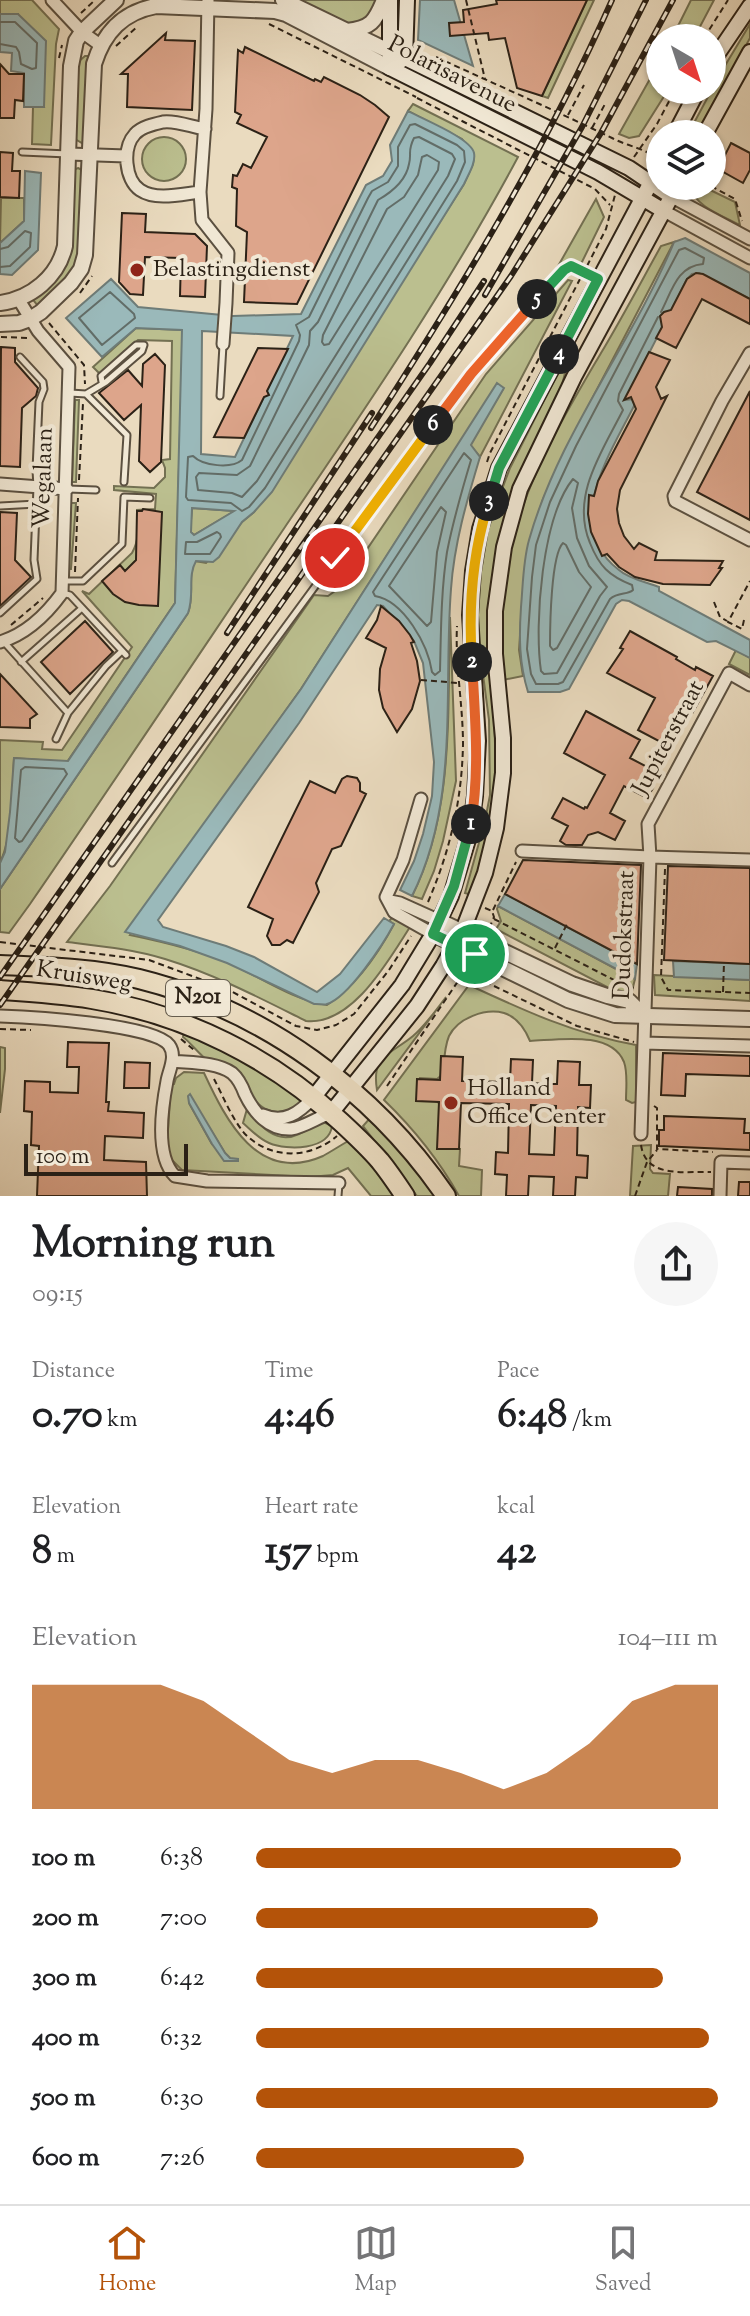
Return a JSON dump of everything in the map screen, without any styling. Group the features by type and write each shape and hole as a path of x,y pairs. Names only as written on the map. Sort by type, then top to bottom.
{"highway":[{"name":"Kruisweg","path":"0,965 82,969 139,979 167,988 209,1002 255,1023 331,1073"},
{"name":"Kruisweg","path":"0,990 93,999 153,1013 201,1030 243,1050 313,1098"},
{"name":"N201","path":"331,1073 397,1133 446,1196"},
{"name":"N201","path":"313,1098 378,1159 405,1196"}],"main road":[{"path":"0,303 19,300 42,284 62,261 71,66 76,41 116,0"},
{"name":"Polarisavenue","path":"283,0 346,31 390,60 405,58 646,179"},
{"path":"346,31 369,25 387,0"},
{"path":"387,0 390,60"},
{"path":"405,58 407,0"},
{"name":"Polarisavenue","path":"100,45 107,34 139,9 156,6 208,4 286,14 390,60 664,211"},
{"path":"726,41 750,6"},
{"path":"0,324 30,319 71,283 81,269 85,255 94,64 100,45"},
{"path":"713,120 750,52"},
{"path":"313,1098 402,985 436,928 454,886 470,833 475,796 478,741 470,615 480,529 499,468 646,191"},
{"path":"331,1113 417,1006 456,945 485,873 496,828 503,773 495,611 504,547 520,489 574,377 670,200"},
{"path":"436,928 463,930 572,984 629,1001 643,1015"},
{"path":"436,928 456,945 568,1000 615,1015 750,1019"}],"street":[{"path":"52,0 82,32 100,45"},
{"path":"208,4 200,192 202,220 228,253 223,344"},
{"path":"200,192 162,196 141,192 130,180 126,156 133,135 149,126 167,121 205,129"},
{"path":"69,154 126,156"},
{"path":"688,200 750,239"},
{"path":"664,211 750,258"},
{"name":"Wegalaan","path":"19,300 30,319 69,367 62,587"},
{"path":"750,353 674,496 675,501 750,540"},
{"path":"0,484 67,489"},
{"path":"2,642 15,638 47,613 62,587"},
{"name":"Jupiterstraat","path":"648,824 729,673 750,685"},
{"path":"421,799 403,860 386,897 394,912 417,924 436,928"},
{"name":"Dudokstraat","path":"643,1015 650,857 648,824"},
{"path":"522,851 750,860"},
{"path":"390,901 424,912 436,928"},
{"path":"641,1134 643,1015"},
{"name":"Kruisweg","path":"0,1016 66,1020 129,1030 165,1041 170,1047 172,1061"},
{"path":"644,1043 750,1046"},
{"path":"331,1113 299,1127 278,1128 268,1124 255,1111 237,1077 231,1072 206,1064 172,1061 164,1102 162,1152 165,1163 175,1176 207,1181 339,1183"},
{"path":"255,1111 269,1118 282,1119 301,1110 313,1098"},
{"path":"720,1196 721,1167 750,1163"}],"lane":[{"path":"22,152 69,154"},
{"path":"112,863 471,374 564,270 571,266 598,279"},
{"path":"220,396 223,344"},
{"path":"69,393 86,394 106,382 142,351 144,345 136,345 101,376 102,382"},
{"path":"0,613 37,579 34,560 39,402 44,389 43,382 20,357"},
{"path":"86,394 127,435 124,482"},
{"path":"67,489 96,490"},
{"path":"56,739 68,713 106,666 124,653 62,587 83,581 122,544 124,497 150,498"},
{"path":"0,506 37,504"},
{"path":"21,662 82,608"},
{"path":"2,642 68,713"},
{"path":"338,1196 339,1183"}],"path":[{"name":"Polarisavenue","path":"466,0 485,81 646,151"},
{"path":"713,24 728,0"},
{"name":"Polarisavenue","path":"262,21 416,97"},
{"path":"568,116 584,85"},
{"path":"592,129 605,104"},
{"path":"640,148 668,104"},
{"path":"726,194 735,199 744,227"},
{"path":"728,622 750,581"},
{"path":"714,602 720,617 728,622 742,629 744,620"},
{"path":"422,680 460,683"},
{"path":"492,911 522,851"},
{"name":"Dudokstraat","path":"666,856 661,977 668,990"},
{"path":"424,912 434,888"},
{"path":"494,919 628,987 750,993"},
{"path":"336,1025 354,1014 389,970 417,924"},
{"path":"554,950 567,924"},
{"path":"723,992 724,963"},
{"path":"387,1086 466,973 577,1026 644,1043"},
{"path":"635,1196 647,1162 657,1149 657,1108 643,1100"},
{"path":"641,1134 641,1147 647,1162 658,1169 721,1167 713,1151 657,1149"}],"green space":[{"path":"0,0 32,0 59,29 51,145 32,144 33,107 44,107 18,14 0,14"},
{"path":"291,0 379,0 370,18 349,25"},
{"path":"587,0 594,0 548,98 542,96"},
{"path":"691,0 714,0 701,24 679,24"},
{"path":"750,24 750,38 726,82 726,64"},
{"path":"85,56 90,59 82,143 75,139 76,73 78,62"},
{"path":"646,86 646,104 659,104 646,120 639,136 629,138 619,134"},
{"path":"413,104 518,157 436,299 346,436 30,904 9,933 0,932 0,889 188,613 195,561 206,563 254,512 464,184 474,154 462,139 408,111"},
{"path":"704,104 714,104 706,120 696,120"},
{"path":"164,137 180,143 186,159 180,175 164,181 148,175 142,159 148,143"},
{"path":"78,168 84,171 79,262 68,278 38,306 31,297 62,269 70,256 73,170"},
{"path":"1,198 24,198 24,221 0,243"},
{"path":"726,198 735,202 740,225 717,214 697,200"},
{"path":"596,199 604,217 580,266 571,262 557,268"},
{"path":"674,242 543,499 529,543 524,576 519,650 523,676 503,680 505,584 510,552 525,499 560,425 661,246"},
{"path":"568,280 572,281 480,457 470,445 503,389 462,439 301,689 130,935 206,955 290,994 327,1005 365,969 394,924 389,921 392,918 410,927 380,973 339,1013 323,1020 306,1021 237,987 165,959 116,948 67,942 110,886 314,595 328,596 342,586 486,374"},
{"path":"136,328 183,330 175,603 67,762 14,758 10,825 0,863 0,740 43,742 42,749 62,750 132,647 82,591 89,594 132,553 137,537 137,510 155,509 156,494 114,490 114,486 154,488 165,477 162,460 170,459 172,341 138,340 100,374 93,367"},
{"path":"572,345 559,397 501,534 494,570 490,600 496,772 490,825 472,895 465,893 490,795 489,720 476,621 481,553 510,468"},
{"path":"75,400 79,400 76,482 72,482"},
{"path":"71,503 76,503 71,569 68,569"},
{"path":"192,508 235,511 194,535 190,532"},
{"path":"450,617 456,781 443,841 422,899 412,896 436,829 442,794 448,723"},
{"path":"736,650 750,658 750,675 729,664"},
{"path":"498,906 635,979 630,999 496,929 501,921"},
{"path":"654,975 750,980 750,1001 655,995"},
{"path":"469,985 571,1028 636,1045 636,1102 632,1103 626,1100 624,1062 608,1045 582,1039 530,1041 517,1020 497,1012 473,1016 459,1024 447,1041 443,1074 437,1079 420,1078 419,1099 437,1101 442,1107 439,1147 460,1149 459,1166 482,1170 481,1196 459,1196 425,1145 384,1100"},
{"path":"446,997 377,1090 377,1069 384,1057 417,1032"},
{"path":"184,1032 253,1062 307,1100 285,1111 264,1108 252,1096 239,1072 228,1064 206,1059 183,1037"},
{"path":"0,1047 5,1048 5,1069 0,1113"},
{"path":"184,1072 204,1073 234,1128 263,1155 280,1162 300,1163 323,1156 350,1140 399,1196 371,1196 348,1168 333,1175 309,1177 182,1170 169,1157 167,1146 171,1084","holes":["189,1103 204,1119 225,1153 230,1158 212,1144"]},
{"path":"247,1109 269,1132 283,1137 299,1134 321,1121 332,1126 324,1140 316,1144 277,1146 262,1139 243,1123"},
{"path":"371,1117 377,1120 436,1196 417,1196 363,1126"},
{"path":"651,1145 650,1169 653,1173 670,1174 668,1196 630,1196 633,1146"}],"water":[{"path":"420,0 454,0 473,66 418,40"},
{"path":"0,14 18,14 46,41 44,107 24,107 24,73 11,71 12,53 0,52"},
{"path":"408,111 464,141 474,153 474,161 464,184 272,492 242,522 219,557 213,562 196,561 188,613 0,889 0,863 5,852 14,758 68,761 175,603 182,330 136,328 102,357 66,318 111,279 138,307 233,316 301,314 366,185 383,176 392,161 390,145","holes":["202,331 293,336 235,457 201,454","192,508 234,511 194,535 191,532"]},
{"path":"25,171 41,173 38,250 12,275 0,274 0,243 24,221"},
{"path":"685,238 750,273 750,299 699,273 687,279 625,400 634,399 634,406 603,467 592,511 594,533 602,552 623,573 659,587 659,591 750,640 750,658 716,641 707,642 622,600 616,604 569,689 528,692 520,650 520,618 527,548 542,501 558,463 638,317 674,242"},
{"path":"497,383 504,388 471,445 480,457 462,522 453,572 443,784 427,859 412,896 400,890 423,834 432,796 434,762 423,663 414,641 383,606 377,605 299,723 158,920 163,927 254,957 317,992 340,974 384,918 394,924 374,956 335,1000 314,1004 227,963 180,946 125,932 301,689"},
{"path":"505,894 637,964 635,979 498,906"},
{"path":"673,961 750,964 750,980 674,977"},
{"path":"190,1094 225,1153 238,1161 224,1161 189,1103"}],"building":[{"path":"496,0 587,0 542,96 517,88 505,38 489,40 488,33 450,36 449,23 464,22 463,10 497,4"},
{"path":"166,33 165,40 195,41 192,110 127,107 128,74 121,74"},
{"path":"245,47 314,81 321,82 324,77 360,95 389,117 297,304 244,302 247,232 236,226 237,189 232,187 233,175 237,176 243,164 251,168 267,137 237,123 241,115 235,112 238,50 243,53"},
{"path":"0,64 9,74 24,74 23,101 15,100 14,118 0,118"},
{"path":"731,143 750,153 750,170 743,183 726,173 726,153"},
{"path":"0,152 13,153 12,171 20,171 19,198 0,197"},
{"path":"122,213 146,214 145,232 195,234 207,246 205,297 180,296 181,258 145,257 143,295 130,294 119,282"},
{"path":"696,273 750,299 750,324 702,299 676,348 656,338 662,327 660,316 671,310 687,279"},
{"path":"1,347 15,348 15,362 38,388 36,396 22,408 20,467 0,466"},
{"path":"258,348 288,349 267,391 269,395 264,397 244,438 214,437"},
{"path":"649,352 670,360 656,387 661,399 667,396 620,490 617,509 619,523 634,549 639,543 657,552 655,560 723,561 719,568 722,568 710,585 663,584 635,577 619,567 607,554 602,556 591,532 589,495 594,496 598,481 636,409 631,397 624,400"},
{"path":"155,354 165,365 161,462 150,472 139,461 141,405 124,420 99,393 128,370 142,386 143,364"},
{"path":"750,391 750,520 697,492"},
{"path":"137,511 162,512 158,606 125,602 102,581 120,565 125,571 136,560"},
{"path":"0,512 17,513 15,560 31,577 0,606"},
{"path":"381,606 399,621 414,642 411,643 420,681 412,709 397,732 383,708 379,690 380,669 386,648 366,638"},
{"path":"85,621 113,652 70,694 41,662"},
{"path":"630,631 695,670 696,667 713,676 670,747 638,730 655,698 607,673 623,649 620,648"},
{"path":"0,674 37,714 30,719 30,728 0,727"},
{"path":"586,711 640,740 630,758 653,770 646,784 653,788 647,798 624,786 610,813 625,821 615,840 598,832 588,835 582,845 566,845 560,841 568,826 552,818 563,798 587,808 605,775 564,753"},
{"path":"347,776 357,778 360,791 366,794 341,846 332,849 316,883 319,892 293,943 287,940 280,945 272,945 267,936 273,919 248,907 310,781 335,793"},
{"path":"523,860 641,865 637,964 505,894"},
{"path":"668,866 750,868 750,964 664,960"},
{"path":"68,1042 109,1043 108,1111 144,1113 143,1138 105,1136 104,1160 146,1162 147,1196 37,1196 39,1146 31,1145 32,1112 24,1111 25,1081 50,1082 50,1092 78,1093 79,1067 67,1067"},
{"path":"663,1053 750,1056 750,1076 686,1074 685,1096 661,1095"},
{"path":"441,1056 463,1057 462,1081 510,1082 511,1059 533,1060 532,1083 557,1084 558,1061 580,1062 579,1085 591,1085 590,1108 578,1107 577,1155 588,1156 587,1178 576,1177 575,1196 553,1196 554,1177 529,1176 528,1196 506,1196 507,1175 495,1174 496,1152 508,1153 509,1104 461,1103 459,1149 437,1149 439,1102 416,1101 417,1079 440,1080","holes":["531,1105 556,1106 554,1155 529,1154"]},
{"path":"125,1062 150,1063 149,1088 124,1088"},
{"path":"664,1116 745,1119 744,1133 750,1133 750,1150 659,1146 659,1130 664,1130"},
{"path":"739,1182 750,1182 750,1196 738,1196"},
{"path":"678,1187 712,1189 712,1196 677,1196"}],"railway":[{"path":"371,428 500,219 559,111 612,0"},
{"path":"485,295 582,127 646,0"},
{"path":"0,1005 511,276 601,133 673,0"},
{"path":"0,977 430,363 484,281"},
{"path":"227,633 372,413"}],"place":[{"name":"Belastingdienst","path":"137,270"},
{"name":"Holland Office Center","path":"451,1103"}],"route":[{"path":"335,558 471,374 551,283 571,266 598,279 499,468 480,529 470,615 478,741 475,796 470,833 454,886 433,934 475,954"}]}
